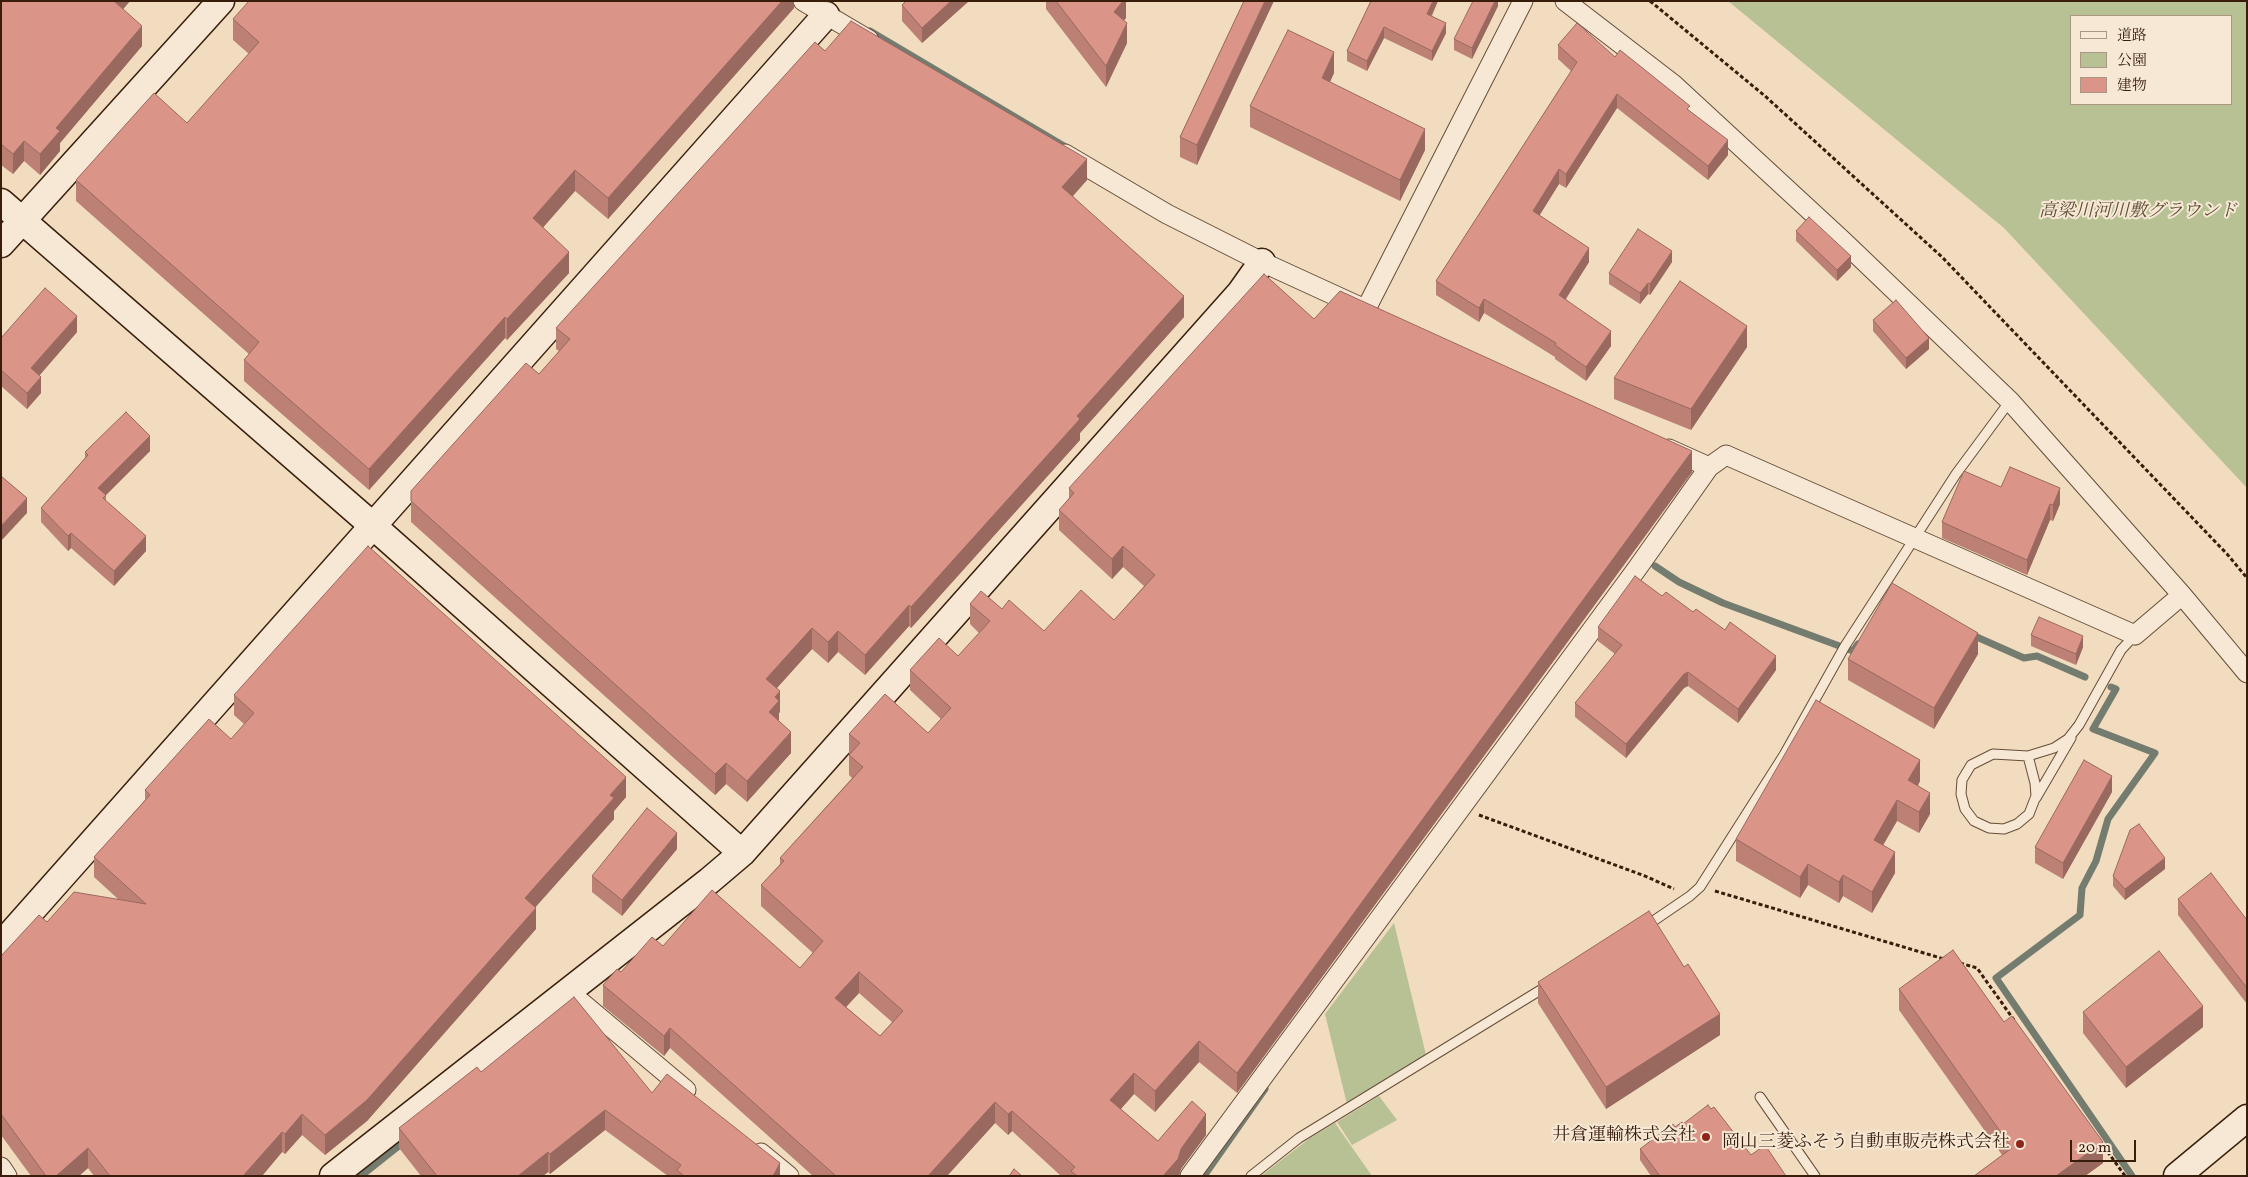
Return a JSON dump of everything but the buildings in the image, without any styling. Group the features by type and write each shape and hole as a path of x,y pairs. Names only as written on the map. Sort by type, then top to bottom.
{"street":[{"path":"1,244 221,1"},
{"path":"803,1 886,50"},
{"path":"1366,310 1523,1"},
{"path":"1565,1 1673,84 1843,241 2010,401 2182,596 2247,673"},
{"path":"1,945 826,15"},
{"path":"1048,144 1167,214 1262,262 1383,317"},
{"path":"1,202 372,525 742,852"},
{"path":"333,1176 709,881 742,852 1240,293 1262,262"},
{"path":"1656,442 1709,467"},
{"path":"1190,1176 1636,570 1709,467 1726,455 2135,635 2182,596"},
{"path":"568,992 698,1100"},
{"path":"2178,1176 2247,1118"},
{"path":"751,1144 789,1176"},
{"path":"1,1167 7,1176"}],"lane":[{"path":"1640,930 1700,887 1784,755 1844,648 1956,474 2010,401"},
{"path":"2079,725 2068,739 2054,748 2028,756 1993,754 1971,765 1962,780 1961,794 1969,815 1974,821 1989,828 2004,828 2017,824 2029,814 2122,650 2135,635"},
{"path":"2028,756 2035,784 2034,803"},
{"path":"1251,1176 1316,1128 1552,983"},
{"path":"1760,1096 1815,1176"}],"path":[{"path":"1650,1 1765,96 1942,257 2227,554 2247,578"},
{"path":"1470,812 1645,876 1690,896"},
{"path":"1700,887 1948,960"},
{"path":"1958,962 1976,968 2017,1024"},
{"path":"2097,1136 2125,1176"}],"green space":[{"name":"高梁川河川敷グラウンド","path":"1728,1 2247,1 2247,488 2004,228"},
{"path":"1394,923 1426,1055 1347,1104 1325,1014"},
{"path":"1379,1096 1397,1120 1352,1145 1337,1122"},
{"path":"1335,1123 1372,1176 1261,1176 1310,1138"}],"waterway":[{"path":"870,31 1069,149"},
{"path":"1655,566 1679,582 1723,603 1853,651 1858,644"},
{"path":"1970,634 2024,658 2037,656 2085,677"},
{"path":"2111,687 2116,689 2093,729 2155,753 2108,819 2096,861 2082,888 2080,915 1996,978 2132,1176"},
{"path":"1204,1176 1265,1089"},
{"path":"361,1176 405,1141"}],"place":[{"name":"井倉運輸株式会社","path":"1706,1137"},
{"name":"岡山三菱ふそう自動車販売株式会社","path":"2020,1144"}]}
